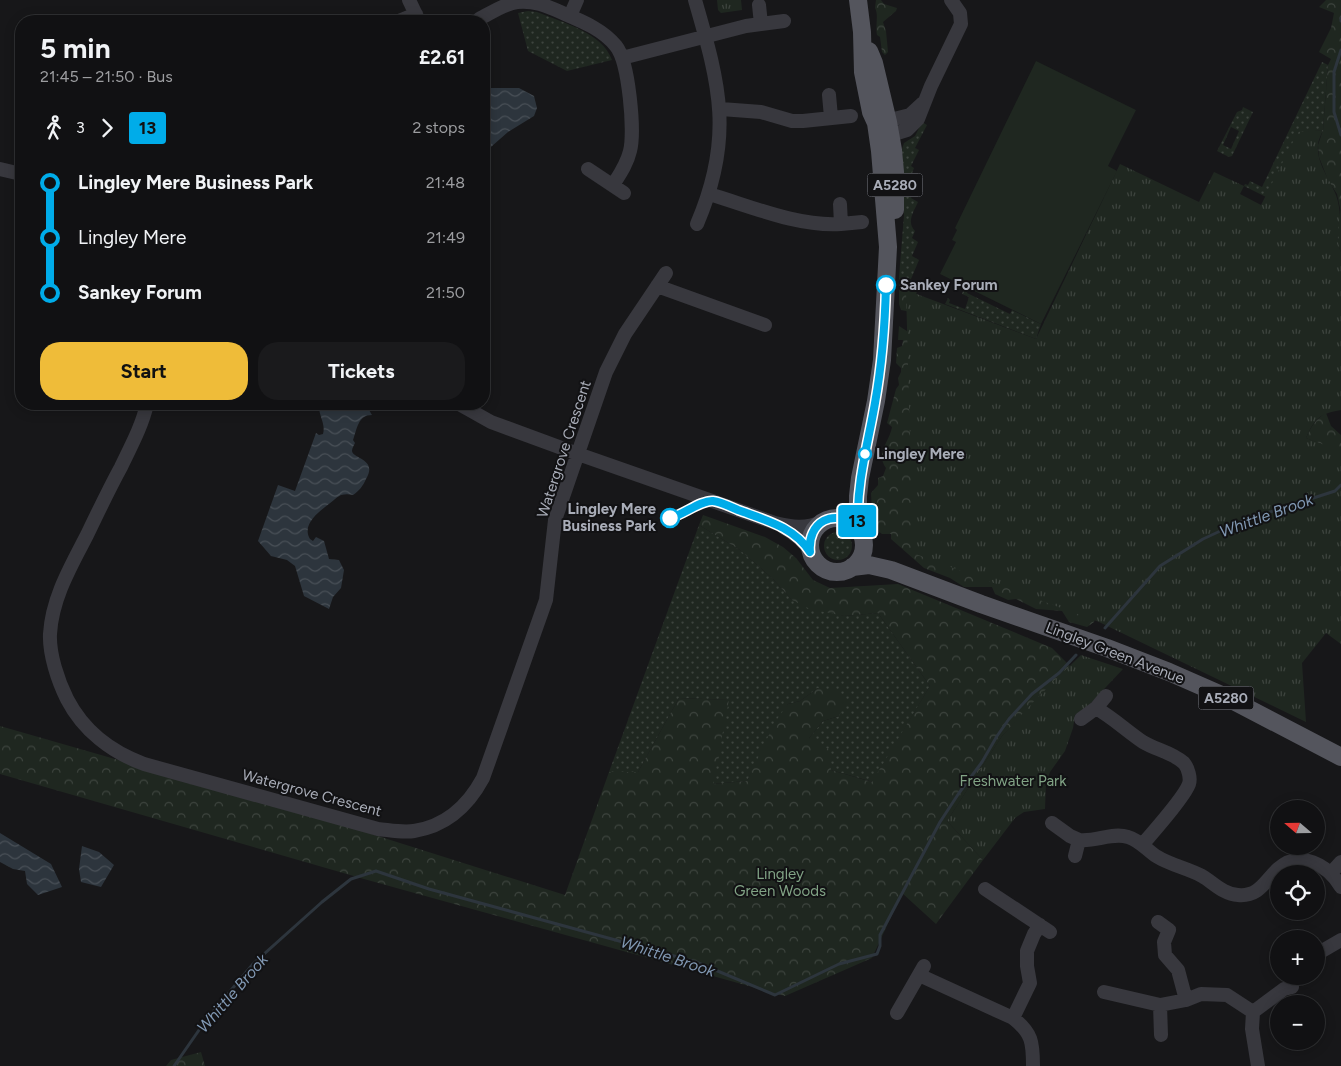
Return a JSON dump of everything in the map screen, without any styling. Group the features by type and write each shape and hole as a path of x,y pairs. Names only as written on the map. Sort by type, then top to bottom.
{"main road":[{"name":"A5280","path":"858,0 862,32 864,79 870,112 883,130 888,247 882,360 858,496 862,556 852,567 845,571 828,571 820,566 810,552 811,536 815,528 849,500 860,478"},
{"name":"A5280","path":"827,520 842,518 851,521 861,534"},
{"name":"Lingley Green Avenue","path":"861,534 894,567 910,577"},
{"name":"Lingley Green Avenue","path":"852,567 869,565 891,570 973,602 1107,648 1169,672 1258,713 1341,757"}],"street":[{"path":"409,0 416,15"},
{"path":"570,16 576,0"},
{"path":"695,0 715,72 721,109 718,158 709,194 697,224"},
{"path":"883,130 910,115 924,102 961,24 960,13 951,0"},
{"path":"486,15 507,5 528,2 541,4 594,26 618,48 622,58 631,110 632,145 618,189 588,169"},
{"path":"759,5 761,24"},
{"path":"622,58 746,26 784,21"},
{"path":"829,95 831,117"},
{"path":"721,109 761,112 792,121 851,116"},
{"path":"0,169 15,173"},
{"path":"709,194 805,222 826,225 862,222"},
{"path":"840,204 841,224"},
{"name":"Watergrove Crescent","path":"145,410 139,430 65,579 55,607 50,634 54,659 58,678 72,708 82,722 105,744 131,759 378,829 412,832 440,824 457,813 471,798 483,778 546,600 555,520 614,354 625,334 666,273"},
{"path":"658,286 765,325"},
{"path":"469,410 490,422 775,523 800,527 812,526 827,520"},
{"path":"775,523 795,535 806,545 810,552"},
{"path":"1081,719 1096,708 1106,696"},
{"path":"1096,708 1112,717 1144,742 1174,756 1185,764 1190,776 1189,784 1183,795 1142,845"},
{"path":"1052,823 1079,840 1089,841 1121,836 1129,837 1156,856 1202,876 1219,888 1237,895 1245,895 1261,888 1277,870 1291,861 1299,860 1311,861 1325,868 1341,887"},
{"path":"1075,856 1079,840"},
{"path":"1331,873 1341,862"},
{"path":"984,889 1045,929 1034,934 1027,950 1030,984 1012,1018"},
{"path":"1158,922 1169,930 1164,942 1165,955 1178,970 1186,1000"},
{"path":"1325,949 1341,940"},
{"path":"897,1013 921,970 1012,1018 1024,1027 1032,1040 1033,1066"},
{"path":"1253,1012 1284,989 1292,987"},
{"path":"1104,992 1160,1005 1186,1000 1200,994 1226,995 1253,1012"},
{"path":"1160,1005 1161,1035"},
{"path":"1253,1012 1252,1029 1258,1066"}],"green space":[{"path":"717,0 741,0 742,10 721,13 718,10"},
{"path":"876,0 881,0 884,4 897,8 883,22 888,52 885,55 882,52 880,37 877,35"},
{"path":"1326,0 1341,0 1341,213 1337,194 1328,180 1319,157 1318,145 1323,130 1328,65 1331,59 1319,52 1331,28 1334,13 1319,7"},
{"path":"537,12 558,20 591,35 607,50 612,60 567,71 528,51 518,13"},
{"path":"1036,61 1136,110 1108,166 1117,171 1041,324 940,274 956,242 952,240 957,230 955,228"},
{"path":"1322,62 1328,65 1323,130 1298,133 1266,197 1244,186 1245,184 1248,185 1250,181 1262,187"},
{"path":"1243,107 1253,112 1232,156 1229,157 1217,151 1237,112 1242,110","holes":["1231,127 1239,131 1231,149 1223,145"]},
{"path":"922,122 927,125 915,148 919,150 911,166 914,168 911,176 920,180 911,198 918,202 911,220 912,228 915,231 912,238 918,242 912,256 919,260 911,279 899,277 904,215 902,149 904,143 915,136"},
{"path":"1323,130 1318,143 1318,153 1323,169 1335,192 1339,207 1338,241 1341,252 1341,410 1323,415 1315,421 1306,438 1341,451 1341,644 1326,633 1302,663 1306,722 1099,622 913,553 906,290 1036,339 1120,164 1199,202 1214,172 1244,186 1240,194 1261,205 1298,132"},
{"path":"1340,208 1341,213 1341,252 1337,236"},
{"path":"899,277 915,281 912,289 917,291 911,312 901,310 899,304"},
{"path":"965,286 969,288 967,293 1010,314 1012,310 1041,324 1036,339 945,304 948,298 950,300 949,303 965,309 969,297 962,294"},
{"path":"899,326 910,333 1099,610 1094,622 1087,627 1069,622 1062,611 1036,609 1016,599 1008,600 995,594 992,587 964,587 950,578 924,568 891,539 891,534 882,534 878,531 872,512 871,493 878,485 878,478 883,476 886,468 882,457 892,427 887,423 896,389 899,385 898,378 901,372 901,368 896,363 897,348 902,346 903,340 898,340"},
{"path":"1326,413 1331,426 1341,435 1341,474 1321,444 1306,438 1314,424"},
{"name":"Lingley Green Woods","path":"703,515 765,537 783,547 796,558 813,580 830,588 898,584 1052,648 1070,666 1002,736 947,821 983,860 936,924 902,893 872,958 785,996 364,879 0,774 0,726 324,819 565,895 609,772 638,772 679,698 729,700 713,784 747,781 775,722 788,704 800,701 818,688 836,690 845,703 839,716 823,721 809,738 830,750 831,770 872,782 930,686 878,613 844,616 810,609 792,600 773,579 740,550 699,525"},
{"path":"699,525 740,550 773,579 792,600 844,616 878,613 930,686 873,782 831,770 809,738 823,721 839,716 818,688 800,701 788,704 747,781 712,784 728,700 679,698 638,772 609,772"},
{"path":"838,532 848,536 852,546 848,556 838,560 828,556 824,546 828,536"},
{"name":"Freshwater Park","path":"1081,655 1123,669 1089,705 1075,715 1073,728 1065,751 1050,772 1046,783 1045,809 1024,812 1015,818 983,860 947,821 1002,736"},
{"path":"201,1052 205,1066 166,1066 171,1060"}],"water":[{"path":"490,88 519,88 534,96 537,108 534,116 508,132 490,148"},
{"path":"320,410 369,410 372,415 361,420 353,440 355,443 352,450 353,454 364,460 369,467 364,484 353,495 341,495 321,510 309,525 308,534 310,539 313,541 316,537 324,541 329,559 339,560 344,570 341,588 333,597 329,609 304,596 295,566 287,560 271,556 258,541 278,485 295,491 316,433 319,435 323,434 324,426"},
{"path":"0,833 51,864 62,887 38,895 27,884 25,871 13,869 0,862"},
{"path":"82,846 99,852 114,865 101,887 81,882 79,869"}],"waterway":[{"path":"1341,50 1334,72 1334,112 1341,135"},
{"name":"Whittle Brook","path":"1105,628 1160,566 1203,539 1242,521 1335,491 1341,485"},
{"name":"Whittle Brook","path":"174,1066 206,1020 253,964 322,902 351,879 376,871 429,889 696,962 775,995 839,964 877,954 880,946 880,935 940,822 959,793 982,762 1009,719 1032,694 1059,673 1076,655"}],"bus line":[{"name":"13","path":"670,518 680,516 698,505 712,501 775,523 795,535 806,545 810,552 811,536 815,528 827,519 842,518 851,521 858,527 857,513 860,478 876,401 882,360 886,285"}],"place":[{"name":"Sankey Forum","path":"886,285"},
{"name":"Lingley Mere","path":"865,454"},
{"name":"Lingley Mere Business Park","path":"670,518"}]}
